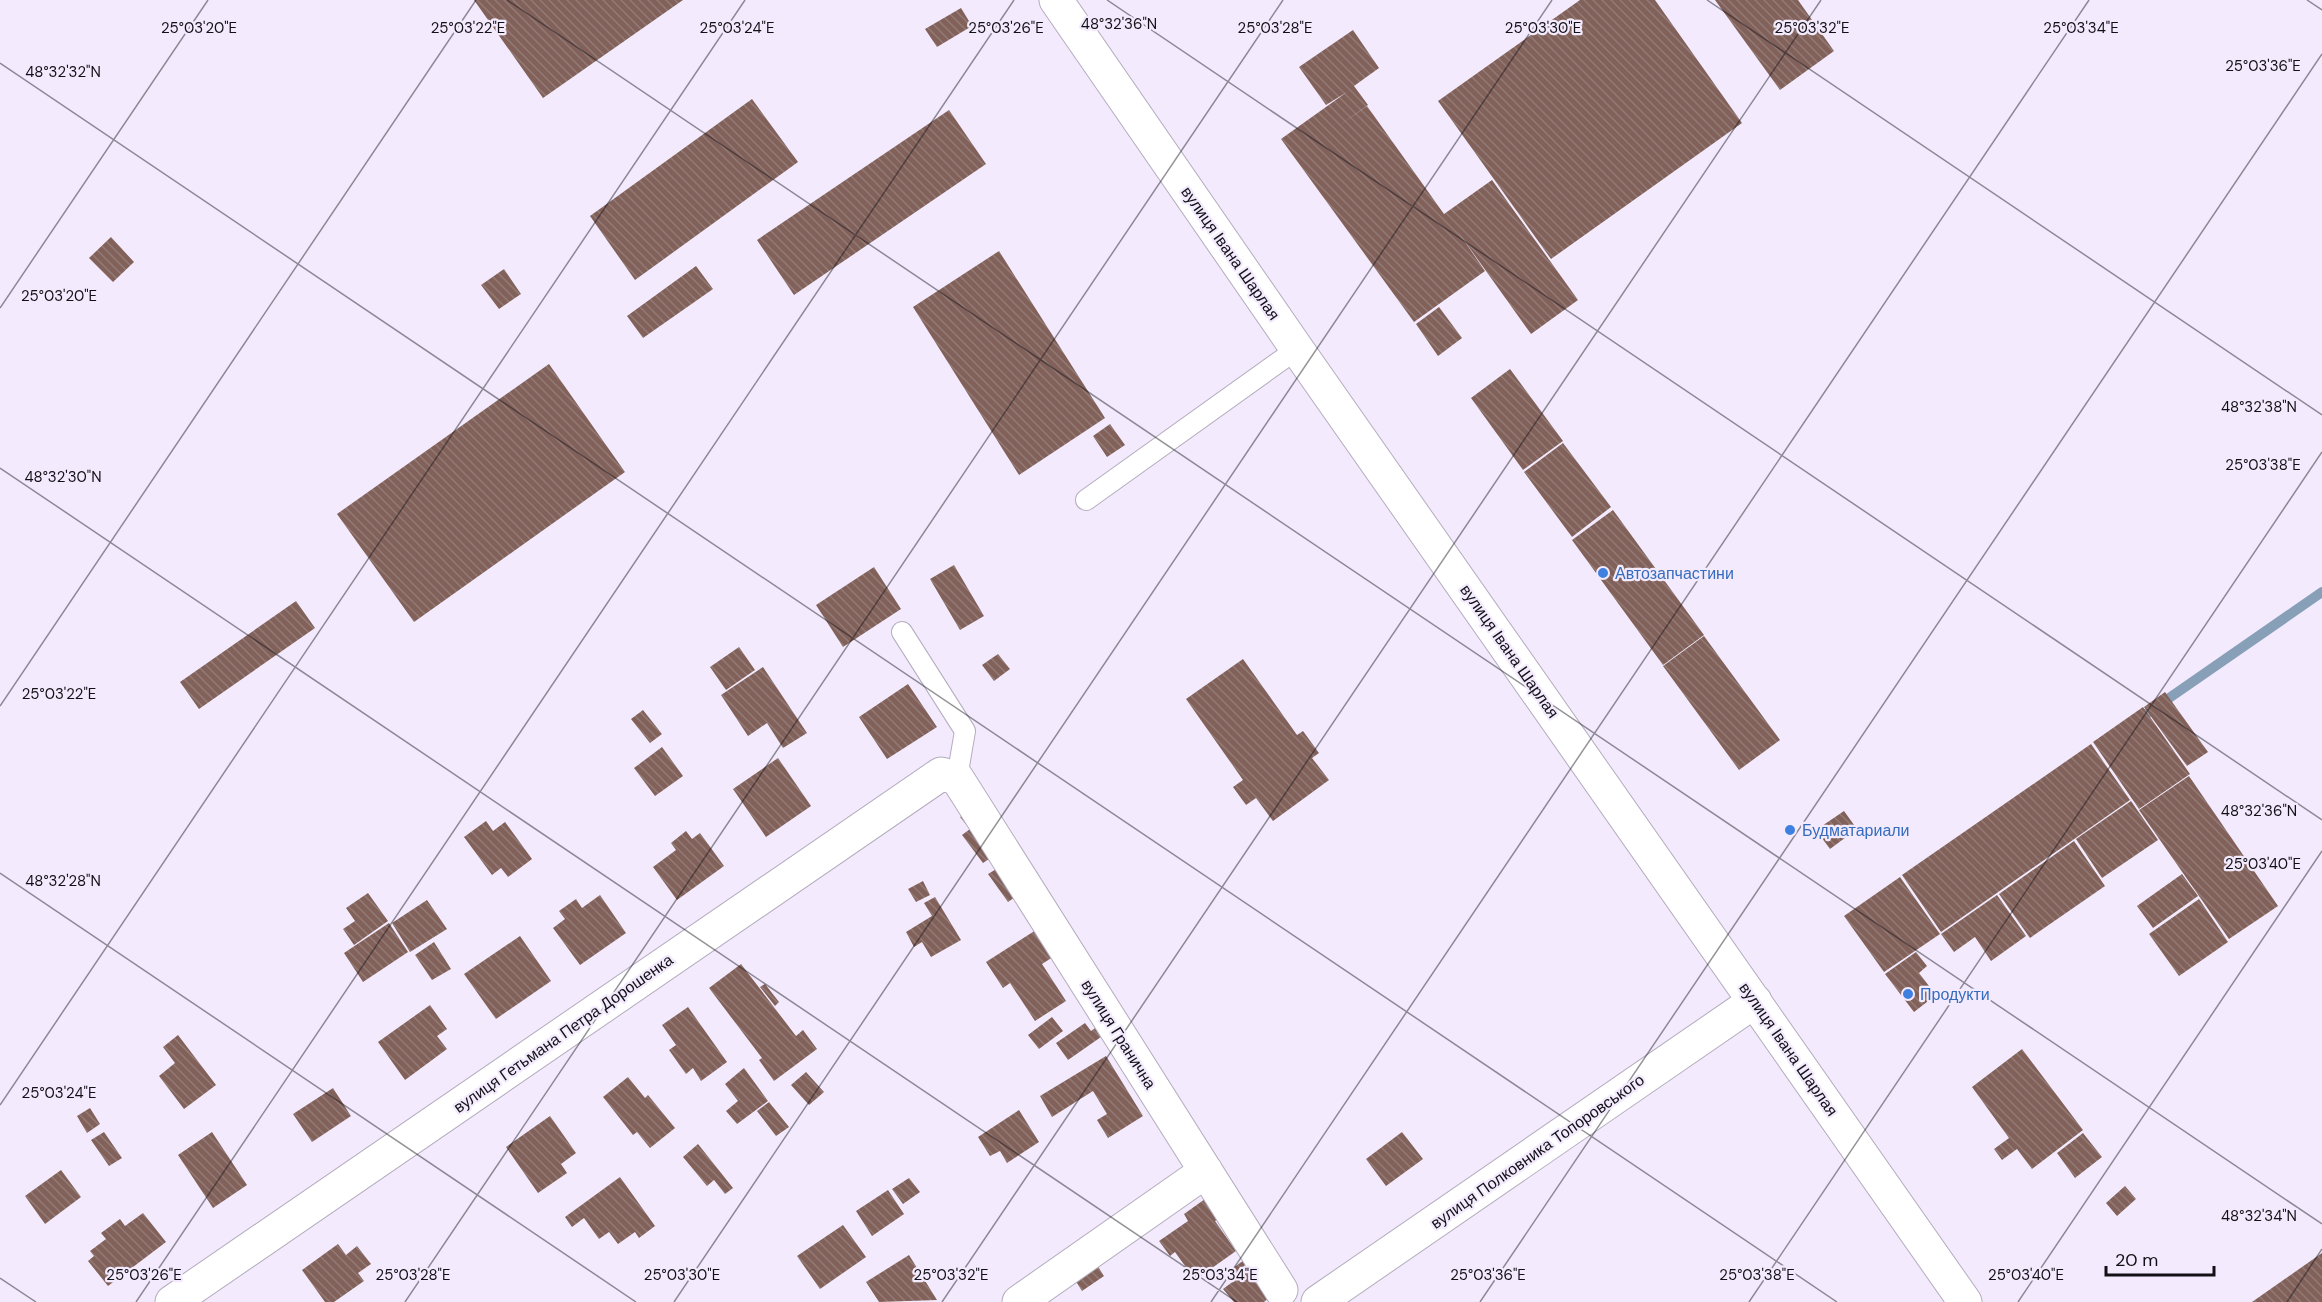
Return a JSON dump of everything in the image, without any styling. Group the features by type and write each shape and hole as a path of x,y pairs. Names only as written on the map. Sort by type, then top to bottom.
{"street":[{"name":"вулиця Івана Шарлая","path":"1056,0 1297,349 1965,1302"},
{"name":"вулиця Гетьмана Петра Дорошенка","path":"172,1302 915,791 941,774 957,778"},
{"name":"вулиця Гранична","path":"957,778 1281,1290"},
{"name":"вулиця Полковника Топоровського","path":"1318,1302 1755,1001"},
{"path":"1019,1302 1206,1171"}],"lane":[{"path":"1086,500 1297,349"},
{"path":"902,632 965,731 957,778"}],"building":[{"path":"474,0 683,0 543,98"},
{"path":"1580,0 1655,0 1742,123 1551,259 1438,101"},
{"path":"1715,0 1798,0 1834,51 1780,90"},
{"path":"961,8 972,26 937,47 925,29"},
{"path":"1353,30 1379,68 1354,86 1368,105 1336,128 1367,106 1444,214 1492,180 1578,300 1531,334 1456,229 1485,271 1414,322 1281,139 1347,92 1326,105 1299,67"},
{"path":"752,99 798,162 635,280 590,216"},
{"path":"949,110 986,164 794,295 757,240"},
{"path":"111,237 134,262 113,282 89,258"},
{"path":"999,251 1105,418 1019,475 913,307"},
{"path":"696,266 713,289 643,338 627,316"},
{"path":"504,269 521,294 499,309 481,285"},
{"path":"1439,307 1462,338 1438,356 1416,324"},
{"path":"549,364 625,472 414,622 337,514"},
{"path":"1510,369 1563,441 1523,470 1471,398"},
{"path":"1110,424 1125,445 1107,457 1093,436"},
{"path":"1563,443 1611,507 1572,537 1524,472"},
{"path":"1613,510 1704,635 1663,665 1572,540"},
{"path":"954,565 984,616 960,630 930,579"},
{"path":"874,567 901,609 843,647 816,605"},
{"path":"296,601 315,628 199,709 180,682"},
{"path":"1704,636 1780,740 1739,770 1663,666"},
{"path":"739,647 755,670 726,690 710,667"},
{"path":"998,654 1010,669 994,681 982,665"},
{"path":"1243,659 1297,735 1303,731 1319,753 1312,758 1329,780 1273,821 1256,798 1246,805 1233,787 1243,780 1186,699"},
{"path":"763,667 807,733 783,748 767,723 748,736 721,695"},
{"path":"908,684 937,727 887,759 859,717"},
{"path":"2165,692 2208,752 2187,766 2144,707"},
{"path":"2143,707 2190,774 2139,809 2093,742"},
{"path":"643,710 662,734 650,743 631,719"},
{"path":"2091,744 2130,800 1941,932 1902,875"},
{"path":"662,747 683,776 655,796 634,768"},
{"path":"778,758 811,806 766,837 733,789"},
{"path":"2189,776 2278,906 2229,939 2139,810"},
{"path":"2131,801 2158,840 2102,878 2076,839"},
{"path":"1844,811 1857,829 1830,849 1816,830"},
{"path":"968,812 998,853 983,863 962,835 970,829 960,817"},
{"path":"486,821 493,831 505,822 532,859 508,877 501,868 492,875 464,837"},
{"path":"686,831 692,839 700,833 724,866 677,900 653,867 676,850 671,843"},
{"path":"2074,841 2105,886 2030,938 1999,894"},
{"path":"998,868 1018,895 1008,902 988,874"},
{"path":"2182,874 2198,896 2153,928 2137,906"},
{"path":"1900,877 1940,934 1884,972 1844,916"},
{"path":"923,881 930,895 916,902 908,889"},
{"path":"368,893 388,921 354,945 343,929 355,921 346,908"},
{"path":"600,895 626,933 580,965 553,928 565,919 559,911 576,899 582,908"},
{"path":"1997,895 2026,936 1991,961 1975,937 1954,952 1941,934"},
{"path":"935,897 961,940 931,957 922,942 914,947 906,932 932,916 924,903"},
{"path":"2199,899 2228,942 2179,976 2149,934"},
{"path":"427,900 447,929 410,952 392,923"},
{"path":"389,923 408,952 363,982 344,953"},
{"path":"1036,930 1053,957 1042,964 1066,1001 1035,1021 1010,983 1003,988 986,962"},
{"path":"520,936 551,981 496,1019 464,974"},
{"path":"434,942 451,969 432,980 415,955"},
{"path":"1916,952 1927,966 1919,973 1936,995 1914,1012 1885,974"},
{"path":"741,964 796,1036 803,1030 817,1049 774,1081 759,1060 762,1058 709,988"},
{"path":"765,984 779,1002 775,1006 760,987"},
{"path":"430,1005 447,1029 437,1036 447,1049 405,1080 378,1042"},
{"path":"688,1007 727,1062 701,1081 693,1068 686,1074 669,1050 676,1045 662,1025"},
{"path":"1052,1017 1063,1031 1039,1049 1028,1035"},
{"path":"1105,1021 1111,1030 1068,1060 1056,1043 1085,1023 1091,1031"},
{"path":"178,1035 216,1085 184,1109 159,1076 175,1063 163,1047"},
{"path":"2022,1049 2083,1130 2032,1169 2017,1149 2002,1160 1994,1149 2009,1138 1972,1087"},
{"path":"1106,1056 1143,1116 1108,1138 1097,1120 1107,1114 1093,1091 1052,1117 1040,1096"},
{"path":"744,1068 768,1101 737,1124 726,1111 738,1101 725,1084"},
{"path":"806,1072 824,1092 809,1105 791,1085"},
{"path":"628,1077 645,1098 648,1095 675,1128 650,1148 637,1132 633,1135 603,1097"},
{"path":"333,1088 351,1116 312,1142 293,1114"},
{"path":"769,1102 789,1127 776,1136 757,1111"},
{"path":"90,1108 100,1124 87,1133 77,1116"},
{"path":"1019,1110 1039,1142 1007,1163 1000,1151 990,1156 978,1137"},
{"path":"550,1116 576,1153 561,1164 567,1173 538,1193 506,1147"},
{"path":"104,1132 122,1158 109,1166 91,1140"},
{"path":"212,1132 247,1185 213,1208 178,1155"},
{"path":"1402,1132 1423,1159 1386,1186 1366,1159"},
{"path":"2083,1133 2102,1157 2075,1178 2057,1153"},
{"path":"698,1144 733,1188 725,1194 714,1180 707,1186 683,1157"},
{"path":"61,1170 81,1197 45,1224 25,1196"},
{"path":"620,1177 655,1226 639,1238 635,1232 618,1244 609,1232 599,1239 584,1218 572,1227 565,1217"},
{"path":"909,1178 920,1192 903,1204 892,1189"},
{"path":"2125,1186 2136,1199 2117,1216 2106,1203"},
{"path":"888,1190 904,1214 872,1236 856,1211"},
{"path":"1212,1194 1226,1214 1215,1221 1236,1251 1195,1280 1175,1252 1170,1256 1159,1241 1188,1221 1184,1214"},
{"path":"143,1213 166,1242 108,1286 88,1261 94,1256 90,1251 106,1239 101,1233 120,1219 125,1226"},
{"path":"843,1225 866,1257 820,1289 797,1256"},
{"path":"338,1244 346,1255 357,1246 371,1264 358,1273 364,1281 334,1302 325,1302 302,1270"},
{"path":"2322,1253 2322,1302 2252,1302"},
{"path":"909,1255 937,1300 879,1302 866,1282"},
{"path":"1251,1255 1273,1295 1264,1302 1234,1302 1223,1289 1235,1280 1229,1271"},
{"path":"1097,1265 1104,1276 1082,1291 1075,1280"}],"waterway":[{"path":"2136,721 2322,592"}],"place":[{"name":"Автозапчастини","path":"1603,573"},
{"name":"Будматариали","path":"1790,830"},
{"name":"Продукти","path":"1908,994"}]}
